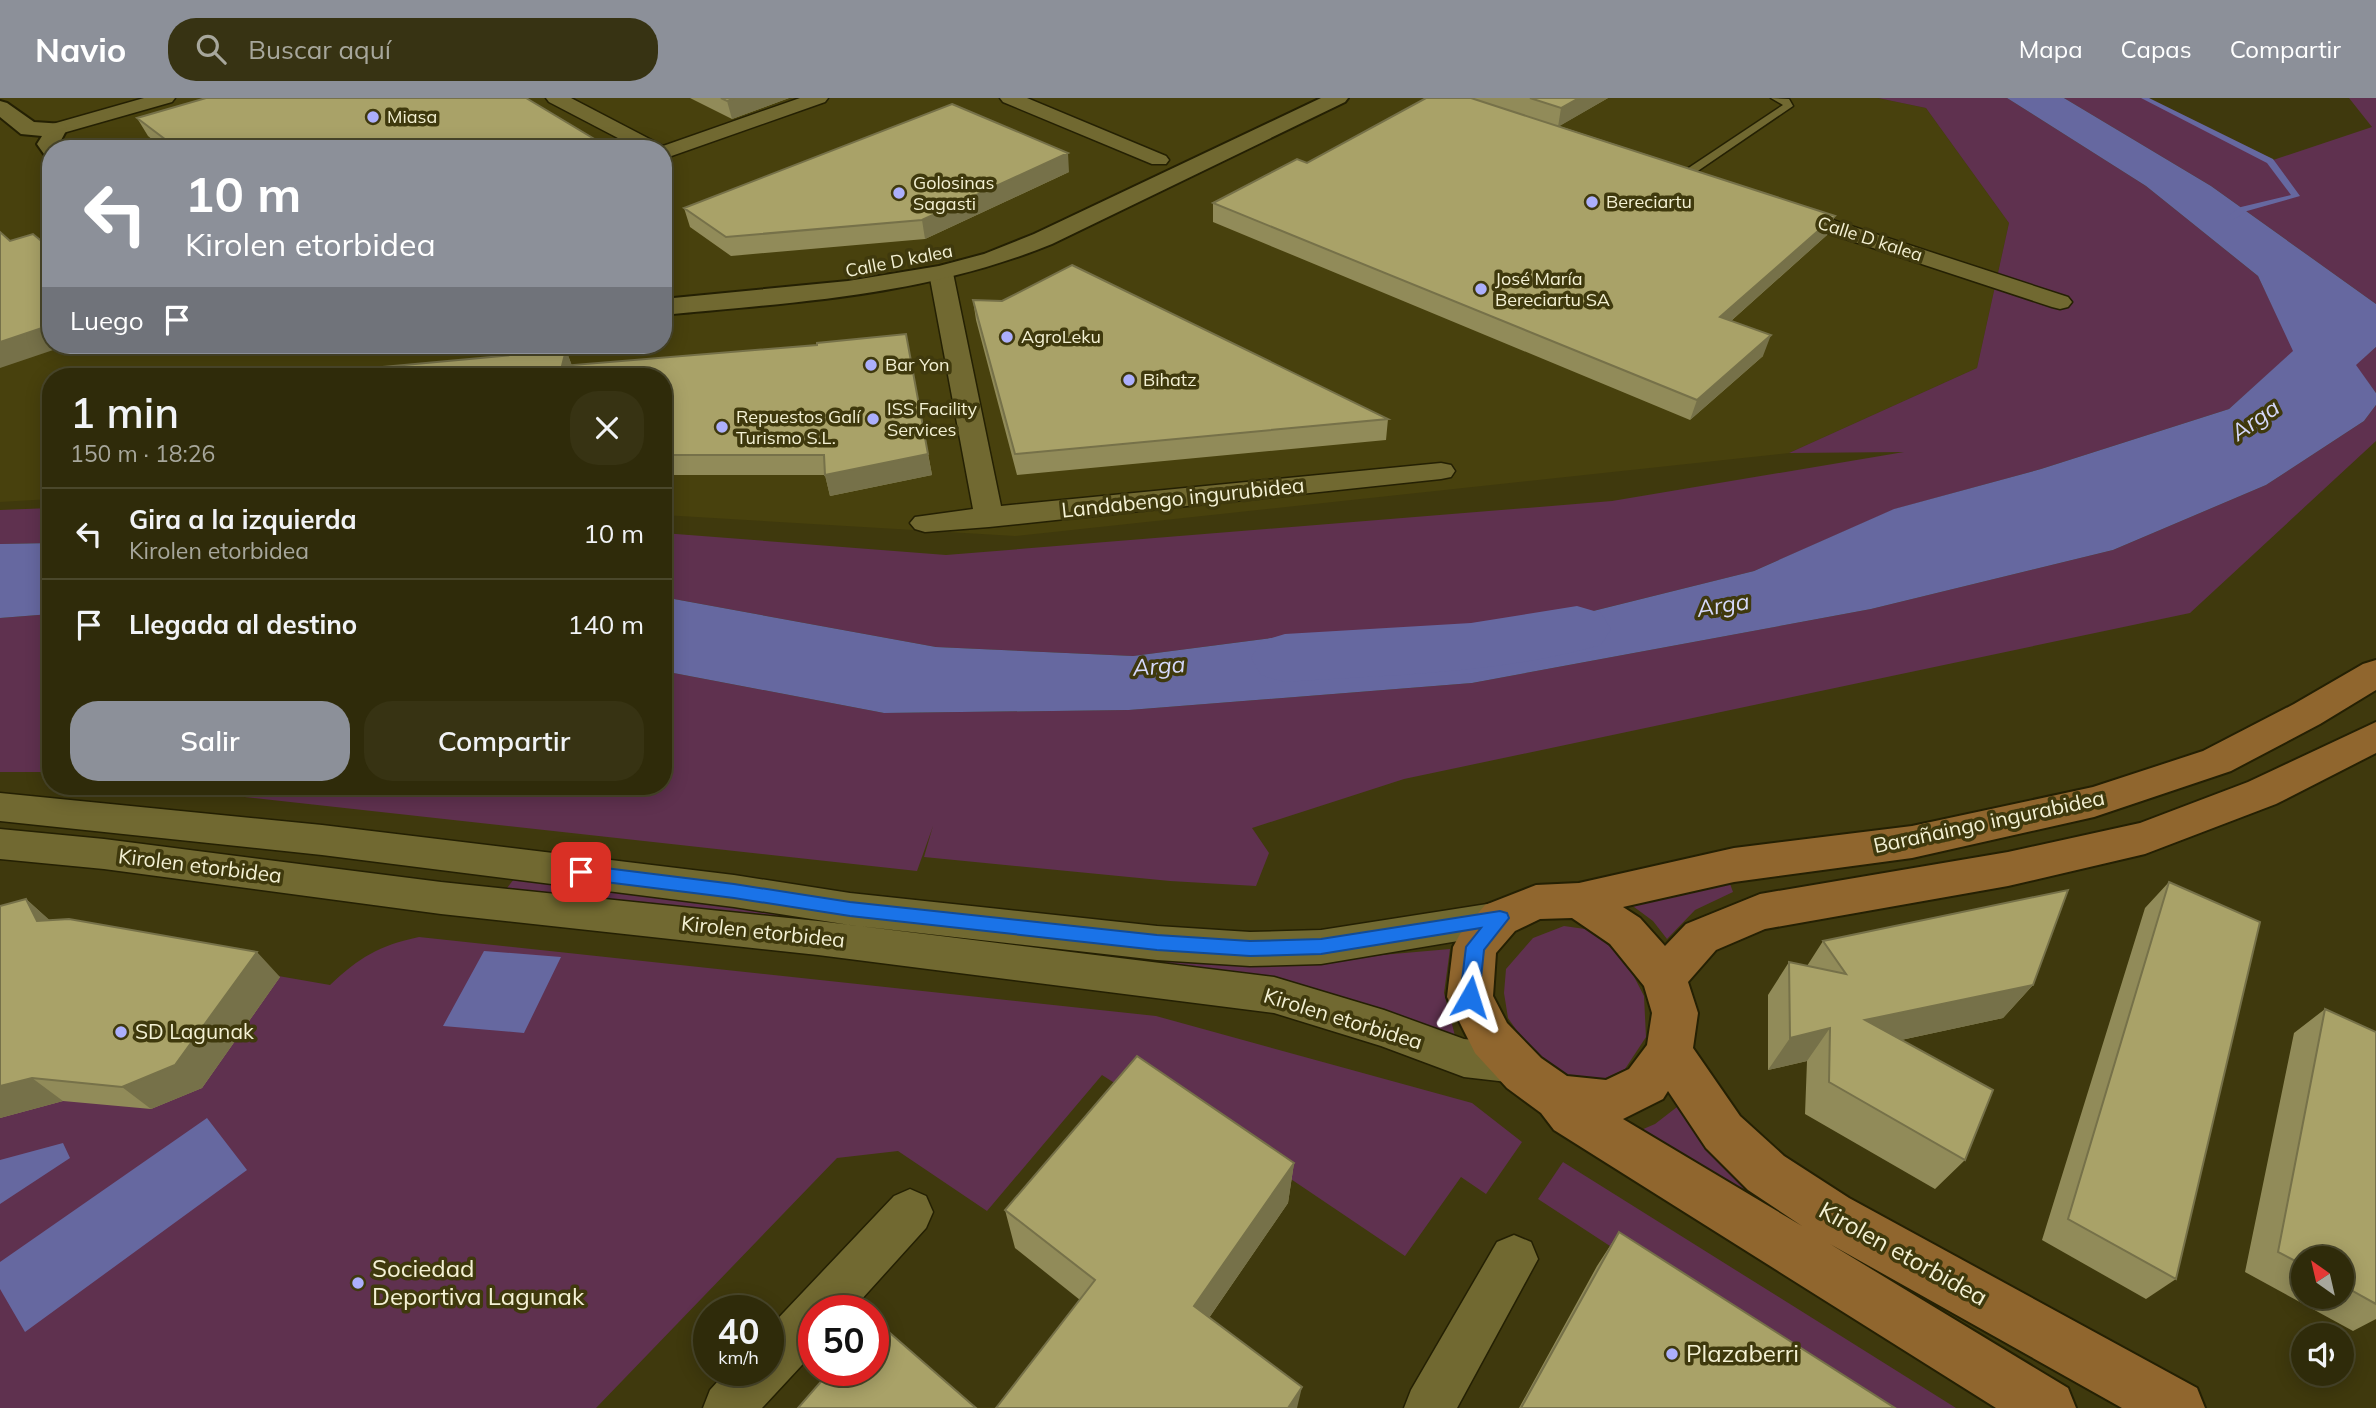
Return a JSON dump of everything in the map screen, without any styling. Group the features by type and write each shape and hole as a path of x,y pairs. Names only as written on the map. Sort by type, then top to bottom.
{"main road":[{"name":"Barañaingo ingurabidea","path":"1579,900 1734,865 1912,842 2094,802 2217,761 2307,715 2376,673"},
{"path":"1664,976 1702,937 1760,912 2008,869 2145,838 2262,793 2376,736"},
{"path":"1558,1097 1609,1102 1646,1084 1669,1052 1675,1013 1664,976 1625,931 1579,900 1536,902 1500,918 1475,947 1470,997 1491,1038 1516,1064 1558,1097 1571,1114 2049,1408"},
{"name":"Kirolen etorbidea","path":"1669,1052 1723,1132 1766,1173 1831,1216 2177,1408"}],"street":[{"path":"18,98 60,140"},
{"path":"0,107 29,129 60,140 165,98"},
{"path":"556,98 638,140"},
{"path":"672,150 818,98"},
{"path":"1010,98 1159,160 1190,161 1226,145 1257,137 1338,98"},
{"name":"Calle D kalea","path":"672,291 872,270 951,253 1040,218 1292,98"},
{"path":"0,119 42,154"},
{"name":"Calle D kalea","path":"672,306 848,289 941,274 993,259 1257,137"},
{"path":"1136,194 1136,186 1165,173 1159,160"},
{"path":"1660,170 1708,186"},
{"name":"Calle D kalea","path":"1773,208 2060,302"},
{"name":"Calle D kalea","path":"941,274 989,517"},
{"name":"Landabengo ingurubidea","path":"925,523 1441,471"},
{"name":"Kirolen etorbidea","path":"0,807 16,806 322,840 734,891 850,909 1157,943 1250,948 1321,947 1500,918"},
{"name":"Kirolen etorbidea","path":"0,844 104,854 441,898 818,938 1274,995 1384,1028 1464,1058 1516,1064"},
{"path":"833,1295 910,1212"},
{"path":"1429,1408 1514,1259"},
{"path":"784,1348 798,1333"},
{"path":"728,1408 748,1386"}],"lane":[{"path":"1682,177 1788,106 1786,101 1776,98"}],"shaded area":[{"path":"0,98 1878,98 1926,108 2009,223 1977,368 1789,453 1015,536 672,516 672,368 42,368 42,500 0,502"},
{"path":"1878,98 2007,98 2146,186 2258,276 2294,351 2229,409 2041,469 1895,509 1754,571 1565,618 1431,659 1288,636 1133,656 936,647 672,599 672,534 946,555 1612,501 1904,452 1789,453 1977,368 2009,223 1926,108"},
{"path":"2064,98 2145,98 2270,161 2372,127 2349,98 2376,98 2376,304 2211,186"},
{"path":"2376,347 2376,393 2355,365"},
{"path":"2376,405 2376,441 2190,613 1404,779 1252,828 1269,853 1256,886 1170,881 924,857 933,826 917,871 227,795 672,795 672,673 884,713 1129,710 1472,683 1871,609 2113,550 2266,485 2364,421"},
{"path":"42,508 42,543 0,544 0,510"},
{"path":"42,615 42,772 0,772 0,618"},
{"path":"514,879 1290,963 1450,949 1444,993 1455,1036 1364,1004 1278,984 507,888"},
{"path":"1729,881 1733,892 1695,910 1667,939 1653,921 1630,904"},
{"path":"1564,926 1592,930 1627,963 1644,996 1646,1037 1625,1069 1603,1079 1566,1079 1541,1065 1508,1018 1504,993 1506,969 1533,938"},
{"name":"Sociedad Deportiva Lagunak","path":"419,937 1156,1016 1472,1103 1522,1142 1486,1194 1461,1177 1405,1256 1162,1092 1116,1084 1102,1075 987,1211 898,1151 837,1158 705,1295 693,1295 693,1307 596,1408 0,1408 0,939 96,944 330,985 370,954 392,944"},
{"path":"1677,1107 1698,1138 1735,1176 1812,1227 1802,1238 1634,1133 1655,1124"},
{"path":"1563,1162 1956,1408 1858,1408 1538,1199"}],"water":[{"path":"2007,98 2064,98 2211,186 2376,304 2376,347 2356,365 2376,393 2376,405 2364,421 2266,485 2113,550 1871,609 1472,683 1129,710 884,713 672,673 672,599 936,647 1133,656 1288,636 1431,659 1565,618 1754,571 1894,509 2041,469 2229,409 2293,351 2258,276 2146,186"},
{"path":"42,543 42,615 0,618 0,544"},
{"path":"484,951 561,957 524,1033 443,1026"},
{"path":"207,1118 247,1170 25,1332 0,1289 0,1262"},
{"path":"63,1143 70,1158 0,1204 0,1160"}],"building":[{"name":"Miasa","path":"206,98 526,98 596,140 166,140 137,118"},
{"path":"1426,98 1471,98 1835,216 1720,317 1771,335 1697,400 1213,203 1297,159 1307,163"},
{"path":"1530,98 1579,98 1561,108"},
{"name":"Golosinas Sagasti","path":"952,104 1068,153 922,220 726,237 684,208"},
{"path":"0,232 10,241 33,234 42,242 42,328 0,342"},
{"name":"Bihatz","path":"1072,265 1388,419 1015,454 973,300 1002,301"},
{"path":"906,334 928,454 825,475 824,455 672,455 672,368 372,368 523,354 565,354 562,366"},
{"path":"2169,882 2260,922 2176,1279 2068,1219"},
{"path":"2068,890 2033,985 1865,1020 1993,1090 1965,1160 1829,1082 1830,1028 1790,1038 1789,962 1846,974 1823,941"},
{"name":"SD Lagunak","path":"26,899 37,921 69,919 257,952 175,1065 122,1087 32,1078 0,1086 0,906"},
{"path":"2325,1009 2376,1032 2376,1304 2354,1292 2354,1246 2291,1246 2291,1259 2278,1252"},
{"path":"1137,1056 1294,1163 1194,1306 1302,1387 1288,1408 996,1408 1095,1280 1005,1210"},
{"path":"1619,1232 1895,1408 1521,1408"},
{"path":"889,1332 976,1408 798,1408 817,1386 889,1386"}],"waterway":[{"path":"2144,98 2270,161 2296,196 2244,209 2230,218"},
{"name":"Arga","path":"1285,658 1471,646 1577,629"}],"place":[{"name":"Miasa","path":"373,117"},
{"name":"Golosinas Sagasti","path":"899,193"},
{"name":"Bereciartu","path":"1592,202"},
{"name":"José María Bereciartu SA","path":"1481,289"},
{"name":"AgroLeku","path":"1007,337"},
{"name":"Bar Yon","path":"871,365"},
{"name":"Bihatz","path":"1129,380"},
{"name":"ISS Facility Services","path":"873,419"},
{"name":"Repuestos Galí Turismo S.L.","path":"722,427"},
{"name":"SD Lagunak","path":"121,1032"},
{"name":"Sociedad Deportiva Lagunak","path":"358,1283"},
{"name":"Plazaberri","path":"1672,1354"}],"route":[{"path":"581,872 850,909 1157,943 1250,948 1321,947 1500,918 1475,947 1470,997"}]}
